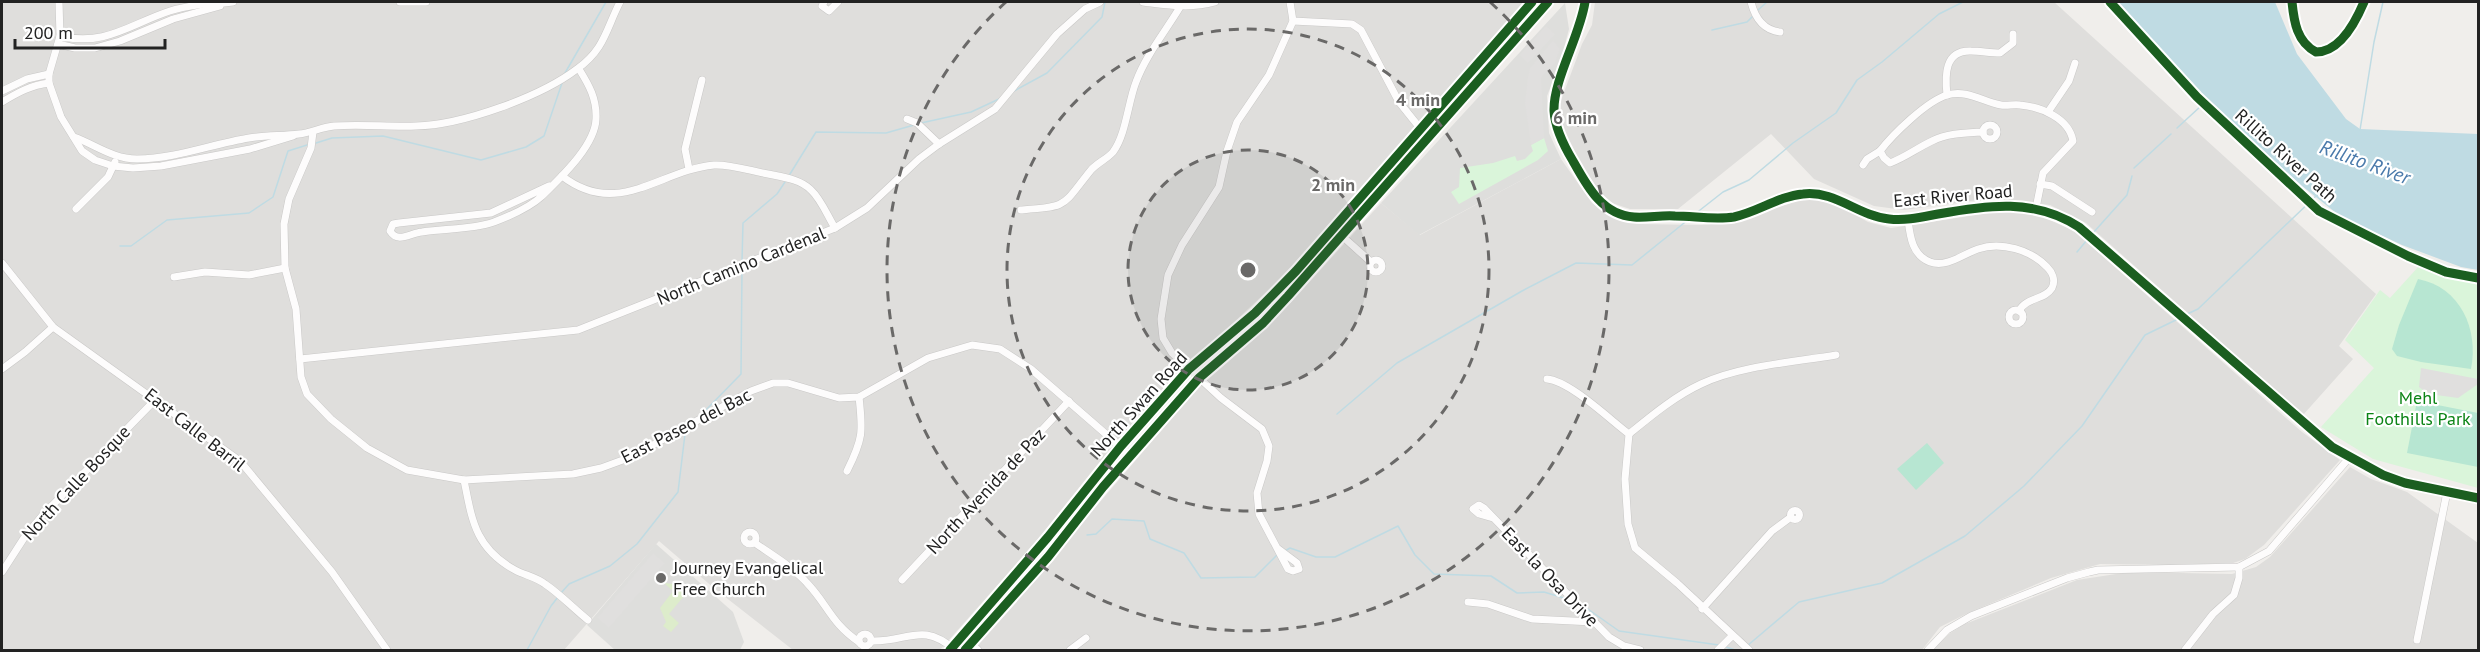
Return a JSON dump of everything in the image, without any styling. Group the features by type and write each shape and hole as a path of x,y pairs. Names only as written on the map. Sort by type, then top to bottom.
{"main road":[{"name":"North Swan Road","path":"952,650 1048,537 1121,446 1189,369 1255,313 1296,271 1418,129 1532,2"},
{"name":"North Swan Road","path":"968,647 1048,556 1130,455 1199,378 1268,318 1548,2"}],"street":[{"path":"59,2 59,40 49,74 49,83 61,117 82,151 95,160 113,166 133,168 161,166 250,149 332,126 418,126 468,117 522,100 548,88 579,69 604,42 620,2"},
{"path":"59,40 75,48 95,48 139,28 217,3 233,2"},
{"path":"400,2 426,2"},
{"path":"824,2 822,6 829,11 838,2"},
{"name":"North Camino Cardenal","path":"300,359 538,336 578,330 835,228 867,208 919,159 939,144 978,122 998,107 1057,34 1072,19 1096,2"},
{"path":"1143,2 1180,7 1215,2"},
{"path":"1277,548 1256,504 1269,446 1262,429 1221,398 1172,353 1163,338 1161,319 1168,275 1182,245 1219,187 1237,122 1269,75 1293,21 1290,2"},
{"name":"East River Road","path":"1585,2 1577,36 1555,100 1554,111 1560,134 1585,182 1608,208 1632,217 1721,218 1752,211 1792,195 1815,193 1830,196 1877,217 1908,220 1981,207 2036,208 2058,215 2079,228 2310,430 2349,458 2383,475 2425,488 2478,498"},
{"path":"1752,2 1754,12 1760,22 1769,31 1780,32"},
{"path":"1021,210 1051,208 1064,204 1093,168 1113,152 1135,83 1148,56 1180,7"},
{"path":"1293,21 1352,24 1361,30 1399,102 1418,129 1428,138"},
{"path":"1947,95 1945,74 1948,63 1957,54 1969,50 2000,53 2013,43 2013,34"},
{"path":"2048,112 2069,81 2075,63"},
{"path":"549,186 542,195 524,208 493,222 408,234 400,238 390,231 393,224 491,213 549,186 562,176 591,139 596,121 595,99 579,69"},
{"path":"2,91 27,79 49,74"},
{"path":"689,169 685,148 702,80"},
{"path":"2,102 24,89 37,84 49,83"},
{"path":"1863,165 1927,107 1947,95 1964,94 2001,105 2020,105 2048,112 2066,124 2073,141 2043,173 2036,208"},
{"path":"907,119 917,123 939,144"},
{"name":"East Paseo del Bac","path":"313,132 311,148 289,199 284,224 285,268 297,309 301,377 307,394 331,419 367,448 407,470 464,480 573,474 601,468 631,457 751,391 773,383 788,383 839,398 859,397"},
{"path":"1880,151 1890,163 1905,158 1933,140 1958,133 1983,132"},
{"path":"74,137 116,157 136,159 159,157 248,138 295,135"},
{"path":"76,209 102,184 116,157"},
{"path":"562,176 578,186 602,193 632,192 689,169 716,165 791,179 810,189 835,228"},
{"path":"2040,184 2052,186 2092,212"},
{"path":"1908,220 1912,245 1930,262 1947,263 1980,248 2003,246 2023,251 2038,259 2051,270 2054,278 2053,286 2047,293 2026,302 2019,312"},
{"path":"1342,236 1371,262"},
{"name":"East Calle Barril","path":"2,263 53,327 240,461 332,572 387,651"},
{"path":"174,277 205,272 249,275 285,268"},
{"path":"2,369 53,327"},
{"path":"847,471 860,446 862,424 859,397 928,358 972,345 1000,349 1031,369 1130,455"},
{"path":"1749,651 1677,583 1635,548 1628,524 1625,479 1629,434 1658,411 1701,384 1741,372 1836,355"},
{"path":"1547,379 1557,380 1569,387 1629,434"},
{"name":"North Calle Bosque","path":"2,572 24,538 42,516 156,399"},
{"name":"North Avenida de Paz","path":"902,580 1069,401"},
{"path":"1928,651 1947,630 1971,616 2067,578 2089,572 2239,567 2269,551 2349,458"},
{"path":"464,480 474,529 499,560 514,570 544,583 588,620"},
{"path":"2417,640 2447,492"},
{"path":"1702,609 1772,531 1791,517"},
{"name":"East la Osa Drive","path":"1493,518 1609,637 1624,646 1640,651"},
{"path":"755,543 806,581 840,627 860,639 863,634 869,634 872,641 887,642 914,634 929,634 944,641 952,650"},
{"path":"2185,651 2213,614 2234,595 2239,578 2239,567"},
{"path":"1468,602 1488,604 1532,619 1593,622"},
{"path":"963,636 968,647 978,651"},
{"path":"1718,651 1732,636"},
{"path":"1070,651 1086,638"}],"shaded area":[{"path":"2,2 1527,2 1279,280 1166,386 1098,464 1033,545 940,650 793,650 715,589 659,541 564,650 2,650"},
{"path":"1595,2 2054,2 2376,294 2339,346 2353,359 2303,415 2086,223 2050,205 1993,198 1904,210 1874,206 1814,179 1771,134 1678,209 1630,209 1612,203 1598,190 1580,162 1562,125 1560,103 1582,44 1592,25"},
{"path":"1565,3 1569,29 1560,63 1547,96 1549,133 1561,159 1419,235 1381,203"},
{"path":"1546,26 1555,34 1528,63 1520,55"},
{"path":"1553,40 1560,49 1555,63 1541,78 1544,138 1531,145 1525,102 1528,77 1530,68"},
{"path":"1561,159 1592,203 1610,216 1639,224 1702,225 1731,222 1806,198 1838,205 1868,222 1891,228 2008,210 2039,215 2074,231 2302,432 2340,460 2264,545 2245,559 2233,563 2100,564 2051,578 1968,613 1940,627 1922,650 973,650 1196,390 1253,340 1295,298 1381,203 1420,235"},
{"path":"2421,368 2478,379 2478,384 2458,398 2429,394 2419,387"},
{"path":"2350,467 2371,479 2407,492 2478,543 2478,650 1933,650 1949,634 1965,624 2077,580 2129,572 2232,574 2256,567 2270,557"},
{"name":"Journey Evangelical Free Church","path":"656,544 733,612 744,642 740,650 615,650 587,625"},
{"path":"653,553 665,563 609,628 597,618"}],"green space":[{"path":"1544,138 1548,151 1538,160 1459,204 1451,192 1459,187 1460,168 1493,163 1515,156 1517,161 1525,159 1533,151 1531,145"},
{"name":"Mehl Foothills Park","path":"2420,265 2444,275 2478,279 2478,488 2373,459 2321,427 2374,368 2345,340 2380,290 2390,298"},
{"path":"2418,279 2445,291 2463,312 2472,339 2471,369 2397,356 2392,349"},
{"path":"2417,401 2478,413 2478,467 2407,453"},
{"path":"1927,443 1944,463 1916,490 1897,469"},
{"path":"664,583 674,584 684,593 669,614 679,623 671,632 663,626 666,622 660,608 673,591"}],"water":[{"name":"Rillito River","path":"2118,2 2275,2 2297,54 2346,119 2360,129 2478,134 2478,270 2461,267 2402,245 2340,216 2302,186 2204,97"}],"waterway":[{"path":"565,73 606,2"},
{"path":"1014,91 1047,73 1102,17 1105,2"},
{"path":"1758,10 1767,2"},
{"path":"1695,214 1723,192 1749,180 1793,143 1836,113 1857,80 1939,14 1963,2"},
{"path":"2360,130 2383,2"},
{"path":"1712,30 1747,22 1753,16"},
{"path":"316,143 332,138 383,136 481,160 526,147 544,136 562,83"},
{"path":"921,123 971,112 999,99"},
{"path":"2177,128 2201,106 2212,103"},
{"path":"790,174 816,132 886,133 914,125"},
{"path":"2134,168 2171,134"},
{"path":"120,246 131,246 167,220 249,213 273,197 288,151 307,145"},
{"path":"2093,233 2127,195 2132,176"},
{"path":"742,261 743,223 777,194 785,182"},
{"path":"2185,315 2198,309 2316,196"},
{"path":"1337,414 1397,363 1522,291 1576,263 1632,265 1689,219"},
{"path":"2077,252 2087,240"},
{"path":"702,414 741,374 742,269"},
{"path":"1747,646 1799,602 1882,583 1965,536 2024,486 2082,426 2145,335 2180,318"},
{"path":"561,593 569,584 610,566 637,544 678,492 685,434 689,429"},
{"path":"1087,535 1096,534 1112,519 1144,521 1150,539 1184,553 1201,578 1255,577 1278,554"},
{"path":"1285,551 1290,548 1316,557 1335,557 1398,526 1415,555 1434,574 1491,576 1517,593 1544,592 1567,599"},
{"path":"527,650 558,597"},
{"path":"1585,607 1619,631 1719,645"},
{"path":"1726,647 1735,650"}],"cycle path":[{"path":"950,650 1048,537 1121,446 1189,369 1255,313 1296,271 1532,2"},
{"path":"965,650 1048,557 1103,487 1199,378 1263,323 1548,2"},
{"path":"1585,2 1558,86 1554,111 1563,143 1584,180 1597,198 1613,211 1634,217 1727,218 1743,215 1794,195 1803,194 1826,196 1867,213 1889,219 2010,206 2045,211 2079,227 2332,447 2383,475 2405,483 2478,498"},
{"name":"Rillito River Path","path":"2110,2 2197,97 2319,211 2408,256 2446,272 2478,278"},
{"path":"2292,2 2298,31 2305,43 2316,52 2325,51 2340,41 2352,26 2364,2"}],"place":[{"name":"Journey Evangelical Free Church","path":"661,578"}]}
